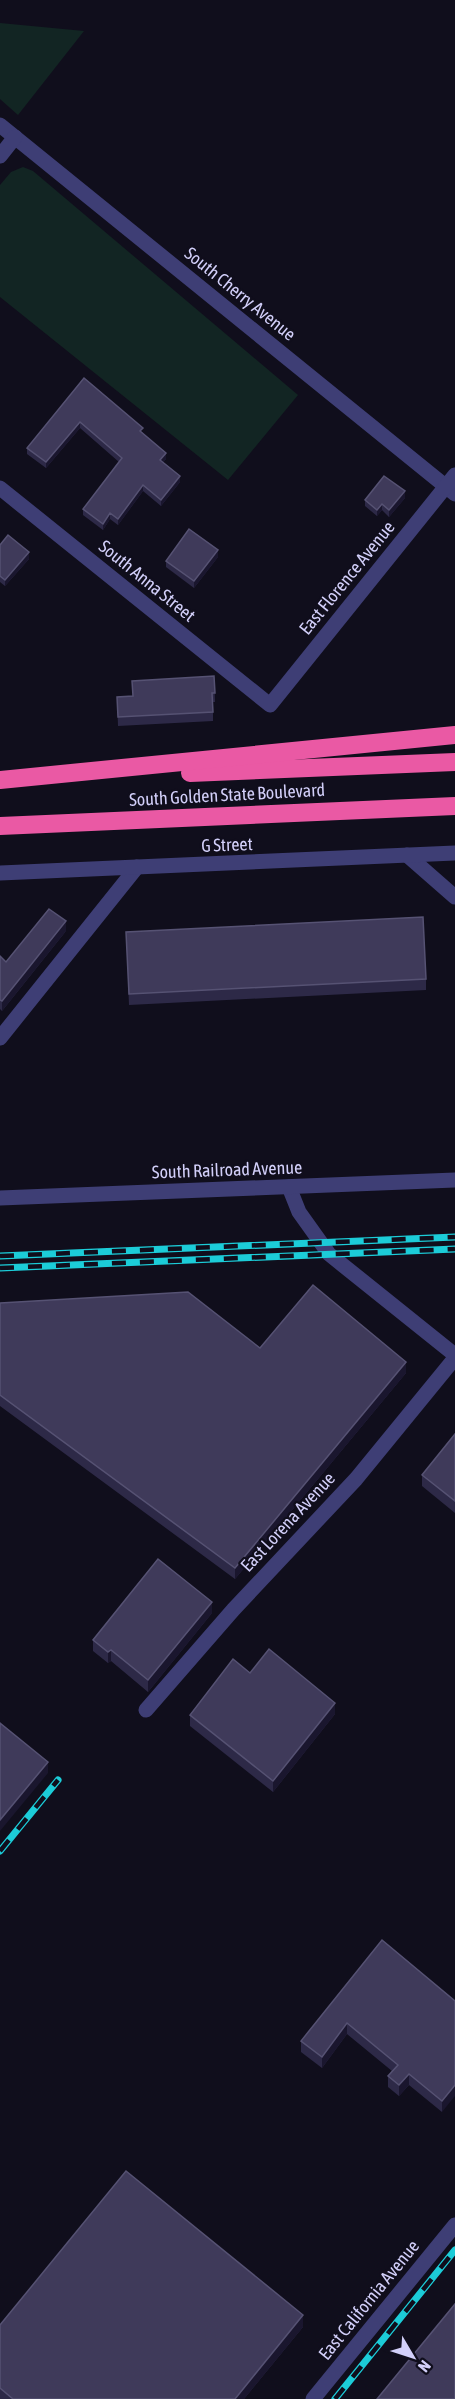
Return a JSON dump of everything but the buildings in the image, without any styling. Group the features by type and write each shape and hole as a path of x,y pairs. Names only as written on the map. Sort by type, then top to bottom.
{"highway":[{"path":"0,780 455,735"},
{"name":"South Golden State Boulevard","path":"0,780 455,762"},
{"name":"South Golden State Boulevard","path":"0,826 455,806"}],"street":[{"name":"South Cherry Avenue","path":"0,125 452,485"},
{"path":"0,156 15,137"},
{"name":"East Florence Avenue","path":"270,705 452,485"},
{"name":"South Anna Street","path":"0,488 270,705"},
{"name":"G Street","path":"0,873 455,853"},
{"path":"406,855 455,897"},
{"path":"0,1038 137,867"},
{"name":"South Railroad Avenue","path":"0,1198 455,1180"},
{"path":"290,1187 299,1212 329,1254 455,1357"},
{"name":"East Lorena Avenue","path":"146,1710 233,1610 356,1479 455,1357"},
{"name":"East California Avenue","path":"314,2399 455,2225"}],"green space":[{"path":"0,23 84,31 18,115 0,99"},
{"path":"23,167 33,171 298,395 228,480 0,297 0,185 11,172"}],"railway":[{"path":"0,1256 455,1237"},
{"path":"0,1268 455,1249"},
{"path":"0,1851 58,1780"},
{"path":"335,2399 455,2250"}]}
